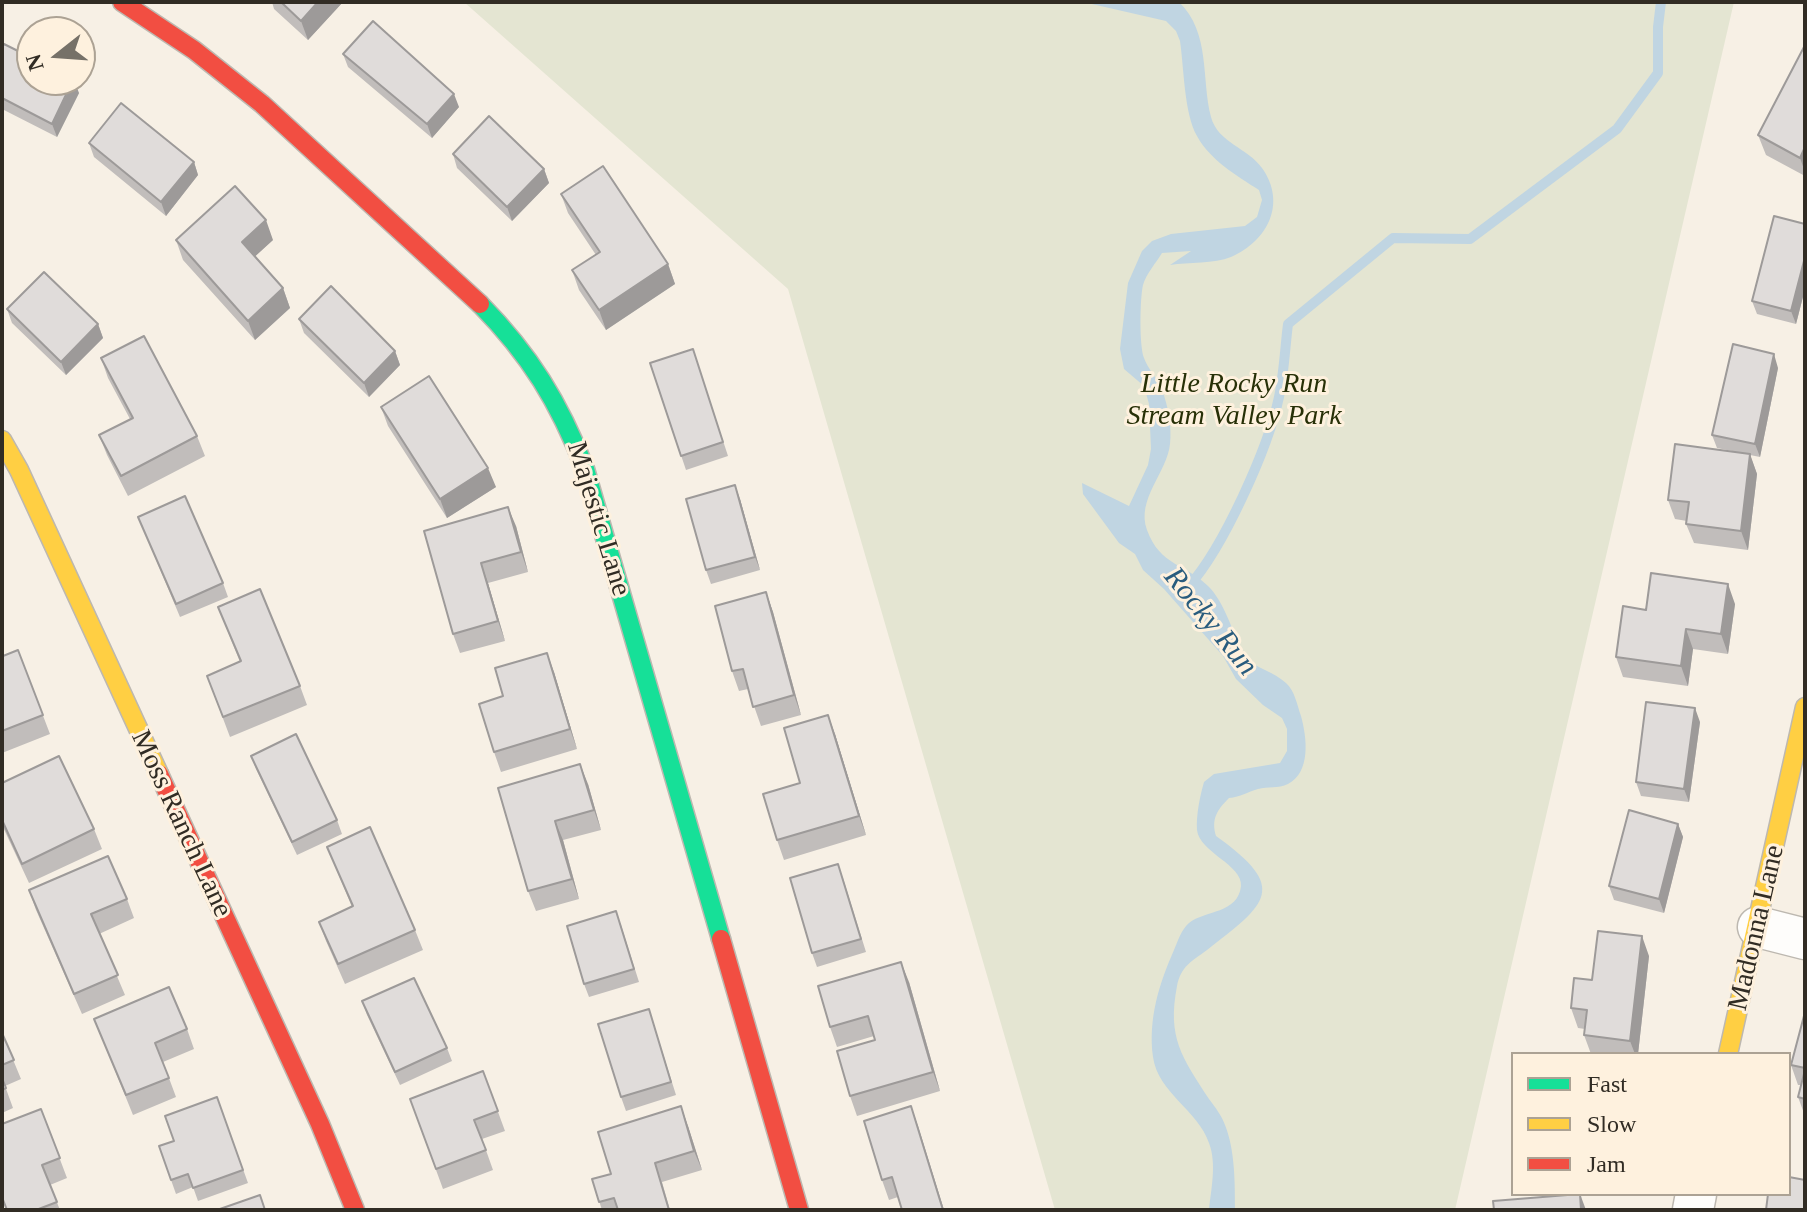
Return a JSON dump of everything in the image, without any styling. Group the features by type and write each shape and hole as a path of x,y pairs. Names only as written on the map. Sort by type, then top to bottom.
{"street":[{"name":"Majestic Lane","path":"122,2 222,69 311,148 498,322 548,388 571,430 585,469 799,1210"},
{"name":"Moss Ranch Lane","path":"2,440 320,1124 355,1210"},
{"name":"Madonna Lane","path":"1728,1052 1805,707"},
{"path":"1758,927 1805,939"}],"green space":[{"name":"Little Rocky Run Stream Valley Park","path":"464,2 1734,2 1455,1210 1055,1210 788,289"}],"water":[{"name":"Rocky Run","path":"1083,2 1179,2 1189,14 1201,42 1208,102 1215,126 1262,168 1273,194 1270,220 1264,231 1244,250 1231,257 1170,265 1191,251 1162,253 1144,281 1141,310 1142,352 1164,396 1170,430 1168,455 1146,508 1147,530 1152,542 1166,558 1200,579 1214,593 1244,657 1289,686 1305,734 1304,763 1295,779 1284,786 1262,788 1229,798 1218,811 1214,825 1216,836 1254,869 1261,883 1262,895 1244,920 1181,973 1174,1004 1179,1046 1224,1122 1231,1145 1235,1210 1209,1210 1213,1159 1209,1143 1204,1131 1156,1070 1152,1043 1153,1015 1164,976 1184,929 1196,919 1234,902 1241,886 1235,871 1205,845 1197,830 1204,782 1214,774 1280,763 1287,751 1287,729 1282,718 1236,679 1223,656 1164,589 1143,570 1135,554 1119,543 1083,494 1082,483 1129,506 1148,465 1151,449 1149,404 1144,386 1124,369 1120,349 1128,283 1142,251 1152,241 1171,234 1245,226 1257,217 1262,200 1259,190 1217,160 1197,136 1189,115 1180,41 1176,31 1166,21"}],"building":[{"path":"281,2 318,2 301,21"},
{"path":"373,21 454,94 427,124 343,54"},
{"path":"4,44 16,50 16,96 65,96 52,124 2,98"},
{"path":"1805,45 1805,147 1800,158 1758,135"},
{"path":"121,103 194,162 161,202 89,143"},
{"path":"489,116 544,169 507,207 453,154"},
{"path":"603,166 668,264 599,310 572,270 600,252 561,194"},
{"path":"235,186 266,220 242,242 283,288 248,321 176,240"},
{"path":"1774,216 1805,224 1805,257 1791,311 1752,301"},
{"path":"44,272 98,324 61,362 7,309"},
{"path":"331,286 395,351 364,383 299,319"},
{"path":"144,336 197,436 121,476 99,435 133,418 101,358"},
{"path":"1733,344 1774,354 1755,444 1712,435"},
{"path":"693,349 723,442 681,456 650,363"},
{"path":"429,376 488,468 440,499 381,407"},
{"path":"1675,444 1750,454 1741,531 1686,524 1689,502 1668,500"},
{"path":"735,485 755,557 706,570 686,499"},
{"path":"185,496 223,583 176,604 138,517"},
{"path":"508,507 521,552 481,563 498,621 453,634 424,531"},
{"path":"1651,573 1728,584 1721,634 1686,629 1681,666 1616,657 1623,606 1646,610"},
{"path":"260,589 300,686 223,717 207,676 241,661 218,607"},
{"path":"766,592 794,695 753,707 743,669 732,671 715,606"},
{"path":"18,650 43,715 2,731 2,652 3,656"},
{"path":"547,653 570,729 494,752 479,704 503,696 495,668"},
{"path":"1646,702 1695,708 1684,789 1636,782"},
{"path":"828,715 859,816 777,840 763,794 800,783 784,728"},
{"path":"296,734 337,820 292,842 251,756"},
{"path":"59,756 94,829 22,864 2,820 2,783"},
{"path":"580,764 594,810 555,821 572,879 528,891 498,788"},
{"path":"1629,810 1678,824 1659,899 1609,886"},
{"path":"370,827 415,930 338,964 319,922 353,906 327,847"},
{"path":"108,856 127,899 91,914 118,975 74,994 29,890"},
{"path":"838,864 861,939 812,953 790,878"},
{"path":"616,911 634,969 584,984 567,926"},
{"path":"1598,931 1642,936 1630,1041 1584,1035 1587,1010 1571,1008 1574,978 1592,980"},
{"path":"901,962 933,1072 850,1096 837,1051 875,1040 868,1016 830,1027 818,986"},
{"path":"414,978 447,1048 395,1072 362,1001"},
{"path":"169,987 187,1029 155,1043 169,1078 126,1095 94,1019"},
{"path":"649,1009 671,1082 621,1097 598,1024"},
{"path":"1805,1012 1805,1068 1791,1065"},
{"path":"2,1033 14,1060 2,1065"},
{"path":"1805,1070 1805,1099 1798,1097"},
{"path":"483,1071 498,1111 474,1120 486,1150 436,1169 410,1099"},
{"path":"217,1097 243,1170 193,1188 188,1174 171,1180 159,1146 174,1141 165,1116"},
{"path":"681,1106 694,1151 655,1163 669,1210 618,1210 614,1198 599,1202 592,1179 611,1174 598,1132"},
{"path":"911,1106 943,1210 902,1210 892,1177 882,1180 864,1121"},
{"path":"41,1109 60,1158 42,1165 57,1202 36,1210 7,1210 2,1197 2,1124"},
{"path":"1791,1177 1805,1180 1805,1210 1766,1210 1768,1196 1791,1196"},
{"path":"260,1195 265,1210 217,1210"},
{"path":"1580,1196 1581,1210 1494,1210 1493,1201"}],"waterway":[{"path":"1189,586 1216,548 1255,470 1279,397 1288,324 1393,238 1470,239 1617,129 1658,73 1661,2"}],"traffic: fast":[{"path":"480,304 542,380 565,422 585,469 721,939"}],"traffic: slow":[{"path":"2,440 19,470 159,774"},
{"path":"1728,1052 1805,707"}],"traffic: jam":[{"path":"122,2 194,50 262,104 480,304"},
{"path":"159,774 320,1124 355,1210"},
{"path":"721,939 799,1210"}]}
